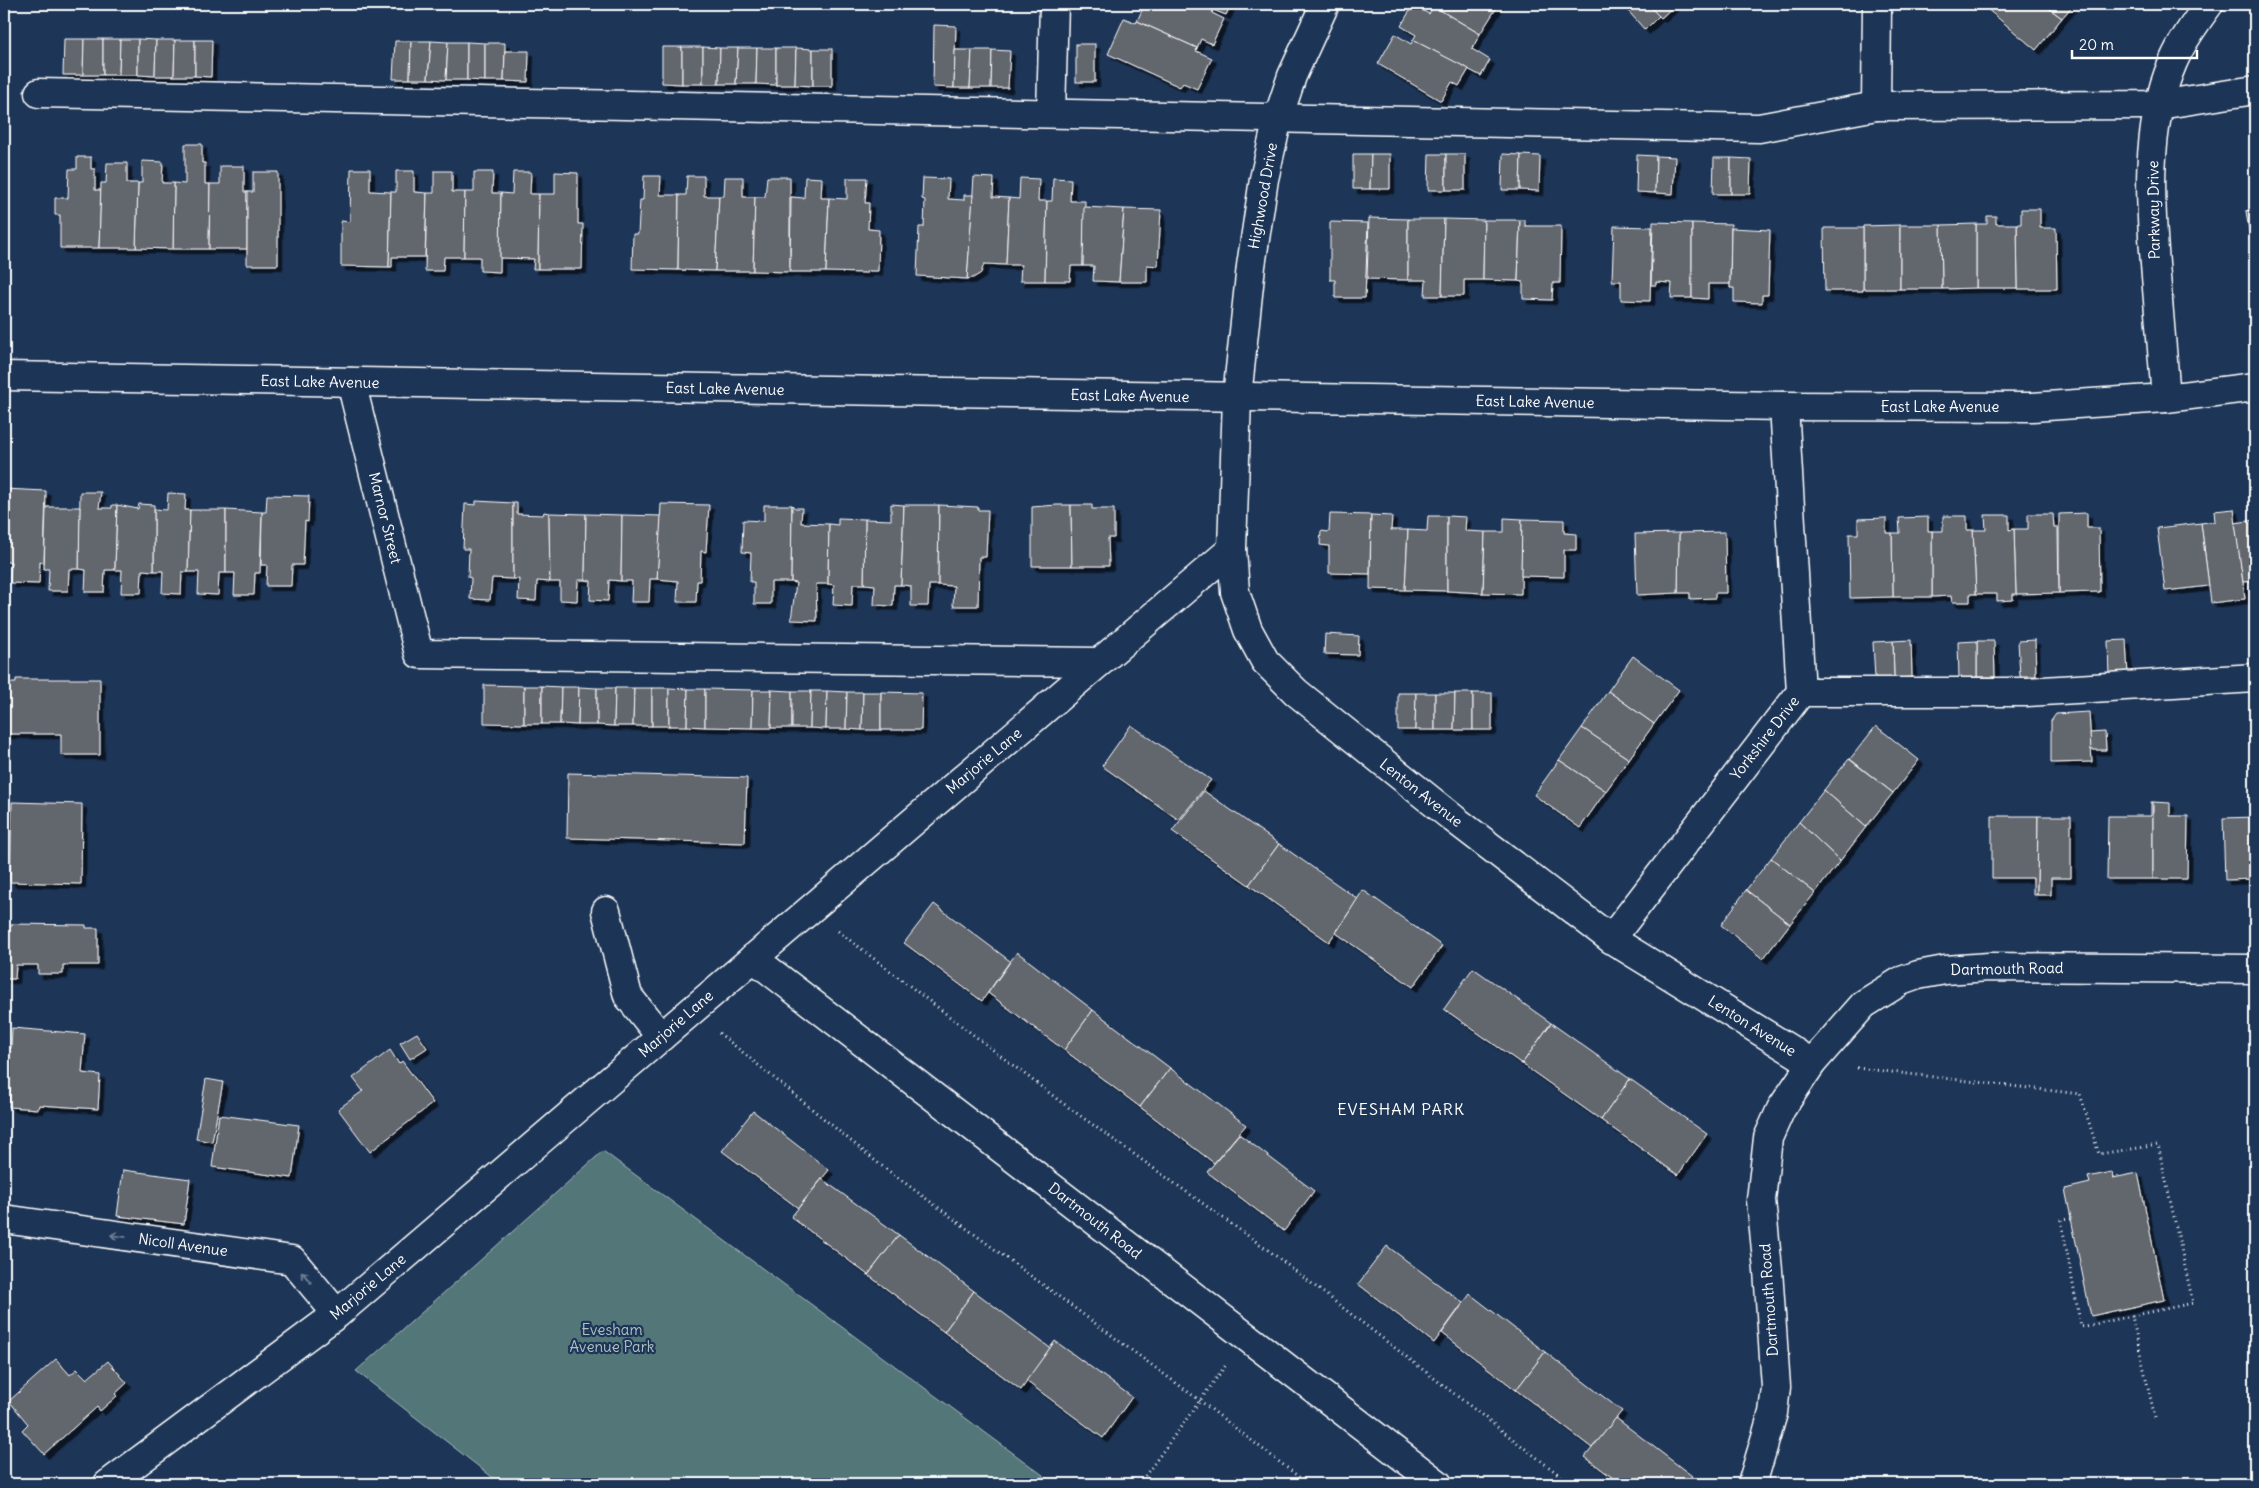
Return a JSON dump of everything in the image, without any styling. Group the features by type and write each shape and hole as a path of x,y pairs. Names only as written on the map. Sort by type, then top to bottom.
{"street":[{"path":"1051,113 1054,4"},
{"name":"Highwood Drive","path":"1237,397 1264,179 1278,118 1292,76 1325,4"},
{"path":"1876,106 1877,4"},
{"name":"Parkway Drive","path":"2166,398 2152,231 2150,172 2159,105 2173,62 2195,23 2209,4"},
{"path":"39,93 1759,128 1876,106 2159,105 2255,90"},
{"name":"East Lake Avenue","path":"4,376 1784,406 2032,407 2166,398 2255,387"},
{"name":"Marnor Street","path":"351,382 419,654 1100,662"},
{"name":"Lenton Avenue","path":"1237,397 1232,549 1235,592 1248,630 1265,660 1290,686 1372,755 1610,939 1812,1063"},
{"name":"Yorkshire Drive","path":"1610,939 1801,692 1784,406"},
{"name":"Marjorie Lane","path":"108,1484 337,1314 1232,549"},
{"path":"1801,692 2027,692 2255,678"},
{"path":"606,911 628,996 661,1037"},
{"name":"Dartmouth Road","path":"753,958 1438,1484"},
{"name":"Dartmouth Road","path":"1752,1484 1773,1413 1776,1387 1768,1270 1760,1200 1768,1138 1781,1109 1812,1063 1864,1004 1901,981 1918,975 1945,970 1989,967 2255,969"},
{"name":"Nicoll Avenue","path":"4,1219 292,1260 337,1314"}],"path":[{"path":"810,909 1061,1102 1272,1253 1571,1484"},
{"path":"692,1010 878,1163 1199,1400 1308,1484"},
{"path":"1812,1063 2080,1094 2099,1154 2158,1145 2193,1303 2082,1327 2061,1220 2071,1219"},
{"path":"2132,1316 2154,1418"},
{"path":"1140,1484 1199,1400 1247,1338"}],"green space":[{"name":"Evesham Avenue Park","path":"603,1151 1055,1484 501,1484 356,1371"}],"building":[{"path":"1145,4 1197,4 1213,10 1212,13 1224,19 1212,44 1201,39 1197,48 1137,21"},
{"path":"1197,4 1231,4 1226,15"},
{"path":"1434,4 1499,4 1480,34 1433,6"},
{"path":"1622,4 1647,4 1659,16 1645,30"},
{"path":"1647,4 1674,4 1675,5 1661,18"},
{"path":"1990,4 2043,4 2062,18 2036,50 1986,8"},
{"path":"2043,4 2074,4 2062,18"},
{"path":"1413,5 1429,14 1433,6 1480,34 1472,49 1490,60 1481,76 1413,40 1416,35 1401,26"},
{"path":"1124,18 1136,23 1137,21 1197,48 1196,51 1212,58 1197,89 1183,83 1180,87 1108,54"},
{"path":"934,25 956,26 954,88 933,87"},
{"path":"1395,34 1411,44 1413,40 1469,69 1459,86 1452,82 1441,101 1378,64"},
{"path":"64,39 84,39 83,75 63,75"},
{"path":"84,39 103,39 103,75 83,75"},
{"path":"103,39 120,39 119,75 103,75"},
{"path":"120,39 138,39 138,75 119,75"},
{"path":"138,39 156,40 155,76 138,75"},
{"path":"156,40 175,40 174,76 155,76"},
{"path":"175,40 195,40 195,76 174,76"},
{"path":"195,40 212,40 211,77 195,76"},
{"path":"395,41 411,41 410,79 393,79"},
{"path":"411,41 431,41 428,79 410,79"},
{"path":"431,41 448,42 446,80 428,79"},
{"path":"448,42 467,42 467,80 446,80"},
{"path":"467,42 485,43 485,81 467,80"},
{"path":"485,43 505,43 504,81 485,81"},
{"path":"1076,44 1095,44 1095,82 1076,82"},
{"path":"662,47 682,47 682,84 662,83"},
{"path":"682,47 703,47 703,84 682,84"},
{"path":"703,47 720,48 719,84 703,84"},
{"path":"720,48 738,48 736,84 719,84"},
{"path":"738,48 757,48 756,84 736,84"},
{"path":"757,48 776,48 776,85 756,84"},
{"path":"776,48 796,48 795,85 776,85"},
{"path":"796,48 813,49 813,86 795,85"},
{"path":"813,49 832,49 832,86 813,86"},
{"path":"955,50 972,50 970,88 954,88"},
{"path":"972,50 992,50 991,88 970,88"},
{"path":"992,50 1010,51 1008,88 991,88"},
{"path":"505,51 529,51 528,82 504,81"},
{"path":"185,144 202,144 202,163 205,163 205,184 210,184 209,249 173,249 174,183 185,184"},
{"path":"1353,154 1371,154 1370,189 1353,189"},
{"path":"1371,154 1390,154 1390,189 1370,189"},
{"path":"1429,154 1446,154 1446,190 1428,190"},
{"path":"1446,154 1465,154 1465,190 1446,190"},
{"path":"1503,154 1521,155 1520,190 1502,190"},
{"path":"1521,155 1540,156 1539,191 1520,190"},
{"path":"1637,155 1656,156 1655,193 1636,192"},
{"path":"1656,156 1675,157 1673,194 1655,193"},
{"path":"77,157 91,157 91,169 95,169 95,190 101,190 99,248 60,248 60,215 55,215 55,198 68,198 69,169 77,169"},
{"path":"1714,158 1731,158 1731,194 1713,194"},
{"path":"1731,158 1751,159 1750,194 1731,194"},
{"path":"142,161 163,162 162,183 174,183 173,249 136,248 138,183 142,183"},
{"path":"107,163 127,163 127,183 138,183 136,248 99,248 101,183 106,183"},
{"path":"220,166 244,166 244,192 247,192 247,249 209,249 210,184 220,184"},
{"path":"351,169 370,169 370,191 391,192 389,267 341,266 341,221 350,222"},
{"path":"396,171 414,171 414,192 427,193 425,257 392,257 392,267 389,267 391,192 396,192"},
{"path":"434,171 452,171 452,192 465,192 464,257 444,257 443,271 425,271 427,193 434,193"},
{"path":"253,172 278,172 278,265 247,265 247,192 253,192"},
{"path":"474,172 493,172 492,193 501,193 500,272 480,271 480,257 464,257 465,192 474,192"},
{"path":"513,172 531,172 530,194 539,194 538,269 533,269 534,259 500,258 501,193 512,194"},
{"path":"555,172 578,173 578,224 583,224 582,269 538,269 539,194 555,194"},
{"path":"644,176 661,176 660,195 679,195 678,270 632,269 633,234 638,234 640,200 643,200"},
{"path":"687,176 704,176 704,196 719,196 715,271 678,270 679,195 686,195"},
{"path":"725,177 743,177 743,197 755,197 753,271 715,271 719,196 724,196"},
{"path":"767,177 790,177 790,272 753,271 755,197 765,197"},
{"path":"805,177 822,178 821,198 829,198 826,272 790,272 791,197 804,198"},
{"path":"974,177 994,178 993,197 1009,198 1006,265 984,264 981,273 967,279"},
{"path":"847,178 867,178 865,203 869,203 868,229 879,230 878,271 867,271 867,273 826,272 829,198 847,199"},
{"path":"923,178 949,179 948,199 964,200 964,195 973,195 967,279 917,276 919,227 924,227 925,200 922,199"},
{"path":"1020,178 1039,179 1038,201 1047,201 1045,281 1020,281 1021,265 1006,265 1009,198 1019,199"},
{"path":"1053,178 1071,179 1070,201 1085,201 1083,266 1071,266 1070,281 1045,281 1047,201 1052,201"},
{"path":"1084,207 1124,209 1119,282 1093,281 1094,266 1083,266"},
{"path":"1124,209 1161,210 1158,266 1147,265 1147,282 1119,282"},
{"path":"2021,209 2040,209 2040,228 2056,228 2057,289 2018,289 2017,224 2021,224"},
{"path":"2255,209 2255,270 2246,211"},
{"path":"1987,216 1996,216 1996,224 2017,224 2018,288 1976,288 1976,224 1987,224"},
{"path":"1369,218 1408,219 1408,280 1367,279"},
{"path":"1408,219 1444,219 1442,296 1425,296 1426,280 1408,280"},
{"path":"1444,219 1484,220 1483,280 1464,280 1464,296 1442,296"},
{"path":"1484,220 1520,220 1518,281 1483,280"},
{"path":"1520,220 1525,220 1525,226 1561,226 1560,283 1553,283 1552,300 1523,299 1523,282 1518,281"},
{"path":"1330,222 1368,223 1365,298 1335,298 1335,280 1330,280"},
{"path":"1653,222 1692,223 1692,298 1671,298 1672,283 1656,282 1656,285 1651,285"},
{"path":"1692,223 1731,224 1730,284 1708,284 1708,299 1692,298"},
{"path":"1976,224 1976,288 1942,289 1941,225"},
{"path":"1900,225 1900,289 1863,289 1863,226"},
{"path":"1900,225 1941,225 1942,289 1900,289"},
{"path":"1614,226 1652,227 1650,301 1621,300 1621,281 1612,281"},
{"path":"1731,228 1770,230 1768,295 1762,295 1762,303 1734,302 1734,288 1730,288"},
{"path":"1824,228 1863,228 1863,291 1825,291"},
{"path":"4,489 46,491 44,563 40,562 39,584 10,583 11,562 4,562"},
{"path":"80,492 101,492 99,508 112,508 112,505 117,505 115,570 105,570 104,592 85,592 86,570 79,569"},
{"path":"168,493 186,494 185,510 190,510 188,572 182,572 181,594 162,593 163,571 154,571 154,509 167,510"},
{"path":"267,495 309,496 308,522 305,521 303,565 292,565 291,586 266,586 267,565 261,565 262,512 266,512"},
{"path":"476,501 513,503 513,579 492,578 490,600 470,599 471,578 468,577 469,549 463,549 465,504 476,505"},
{"path":"513,503 517,503 517,514 543,515 544,512 549,513 550,582 537,581 536,601 518,600 519,579 513,579"},
{"path":"139,504 154,505 154,571 142,570 141,593 121,593 122,570 115,570 117,505 138,509"},
{"path":"661,504 709,505 706,552 701,551 700,581 697,581 696,602 677,602 678,581 657,579"},
{"path":"891,504 904,505 901,585 894,585 893,606 874,605 875,585 864,584 865,519 891,520"},
{"path":"764,505 792,505 791,582 771,582 771,604 754,604 754,582 750,582 751,553 742,552 743,520 764,521"},
{"path":"792,505 795,508 802,508 801,523 829,524 828,584 816,584 817,621 791,620 796,583 791,582"},
{"path":"904,505 939,505 938,585 929,585 928,606 911,606 911,586 901,585"},
{"path":"939,505 978,507 978,510 988,510 986,557 979,557 978,606 953,606 954,586 938,585"},
{"path":"1071,505 1072,566 1032,566 1032,507"},
{"path":"1071,505 1092,505 1092,509 1114,509 1114,538 1108,538 1109,566 1072,566"},
{"path":"46,507 80,507 79,569 69,569 68,591 48,591 49,569 44,569"},
{"path":"2234,509 2245,599 2211,603 2201,523 2215,521 2214,511"},
{"path":"190,510 226,510 226,573 219,573 218,595 198,594 199,572 188,572"},
{"path":"226,510 262,512 260,573 255,573 254,595 234,595 235,573 226,573"},
{"path":"549,513 586,514 585,580 578,580 577,601 560,600 560,582 550,582"},
{"path":"2087,513 2087,528 2099,528 2100,592 2059,593 2059,514"},
{"path":"586,514 622,515 621,581 609,580 608,601 590,600 591,581 585,580"},
{"path":"1330,514 1371,515 1370,574 1329,573 1329,546 1320,545 1321,531 1329,532"},
{"path":"2028,514 2053,514 2054,528 2058,528 2059,593 2016,594 2014,529 2028,529"},
{"path":"622,515 661,516 657,579 650,579 649,602 631,602 632,581 621,581"},
{"path":"1371,515 1392,516 1391,530 1408,530 1405,590 1370,589"},
{"path":"1985,515 2009,515 2009,530 2014,529 2016,594 2013,594 2013,600 1997,601 1997,594 1976,594 1973,530 1986,530"},
{"path":"1428,516 1447,516 1447,591 1405,590 1408,530 1427,531"},
{"path":"1447,516 1466,517 1465,531 1485,532 1483,593 1447,591"},
{"path":"1943,516 1967,516 1967,530 1973,530 1976,594 1970,594 1970,602 1952,602 1951,596 1932,597 1932,531 1943,531"},
{"path":"1928,517 1928,531 1932,531 1932,597 1893,597 1892,533 1900,533 1899,518"},
{"path":"838,518 865,519 864,584 853,584 852,606 833,605 834,585 828,584 829,524 838,525"},
{"path":"1504,518 1522,519 1521,594 1483,593 1485,532 1504,532"},
{"path":"1886,518 1886,533 1892,533 1893,597 1850,598 1849,534 1858,534 1858,519"},
{"path":"1522,519 1564,520 1564,533 1576,534 1576,550 1564,550 1564,577 1521,576"},
{"path":"2255,520 2255,581 2243,582 2235,523"},
{"path":"2201,523 2209,586 2165,591 2157,528"},
{"path":"1725,532 1726,593 1715,593 1715,598 1690,599 1690,593 1678,593 1679,533"},
{"path":"1679,533 1678,593 1637,595 1635,534"},
{"path":"1325,634 1359,636 1358,655 1324,654"},
{"path":"1911,640 1912,677 1894,678 1893,641"},
{"path":"2035,640 2036,676 2020,676 2018,641"},
{"path":"2126,640 2128,676 2109,677 2108,641"},
{"path":"1893,641 1894,678 1875,678 1873,642"},
{"path":"1977,641 1994,641 1995,677 1977,677"},
{"path":"1977,641 1977,677 1959,678 1958,642"},
{"path":"1633,656 1679,690 1654,724 1608,691"},
{"path":"16,679 100,679 100,755 61,755 61,734 4,734 4,683 16,683"},
{"path":"484,685 524,686 524,724 484,723"},
{"path":"524,686 542,686 542,724 524,724"},
{"path":"542,686 561,687 560,724 542,724"},
{"path":"561,687 579,687 578,725 560,724"},
{"path":"579,687 597,688 597,725 578,725"},
{"path":"597,688 615,688 614,726 597,725"},
{"path":"615,688 634,688 633,726 614,726"},
{"path":"634,688 652,688 652,726 633,726"},
{"path":"652,688 669,688 669,726 652,726"},
{"path":"669,688 688,689 687,726 669,726"},
{"path":"688,689 705,689 705,727 687,726"},
{"path":"705,689 753,690 752,728 705,727"},
{"path":"753,690 772,690 771,728 752,728"},
{"path":"772,690 792,691 792,728 771,728"},
{"path":"792,691 811,691 810,728 792,728"},
{"path":"811,691 827,691 826,729 810,728"},
{"path":"827,691 847,692 846,729 826,729"},
{"path":"1608,691 1654,724 1629,759 1582,728"},
{"path":"847,692 863,692 862,730 846,729"},
{"path":"863,692 881,692 881,730 862,730"},
{"path":"881,692 922,693 921,730 881,730"},
{"path":"1398,693 1416,693 1415,730 1398,730"},
{"path":"1416,693 1435,693 1435,730 1415,730"},
{"path":"1435,693 1455,693 1454,730 1435,730"},
{"path":"1455,693 1473,693 1473,730 1454,730"},
{"path":"1473,693 1492,693 1492,730 1473,730"},
{"path":"2089,712 2092,762 2051,763 2051,721 2056,714"},
{"path":"1131,725 1211,780 1179,820 1102,766"},
{"path":"1876,726 1919,760 1893,793 1850,759"},
{"path":"1582,728 1629,759 1606,791 1559,760"},
{"path":"2105,732 2106,750 2091,750 2090,733"},
{"path":"1849,759 1893,793 1866,827 1824,790"},
{"path":"1559,760 1606,791 1580,828 1534,795"},
{"path":"568,773 747,778 745,843 567,838"},
{"path":"1824,790 1866,827 1840,861 1799,822"},
{"path":"1204,791 1279,844 1249,885 1172,831"},
{"path":"12,802 82,804 81,884 10,882"},
{"path":"2151,802 2153,802 2153,879 2107,879 2108,816 2151,816"},
{"path":"2153,802 2170,803 2170,816 2188,816 2187,879 2153,879"},
{"path":"1992,816 2038,816 2037,895 2033,895 2033,878 1992,878"},
{"path":"2038,816 2071,816 2071,878 2051,878 2051,895 2037,895"},
{"path":"2255,817 2255,879 2225,880 2223,818"},
{"path":"1799,822 1840,861 1815,893 1771,858"},
{"path":"1279,844 1358,899 1329,942 1249,885"},
{"path":"1771,858 1815,893 1790,924 1746,890"},
{"path":"1363,890 1442,946 1413,987 1336,933"},
{"path":"1746,890 1790,924 1763,959 1721,925"},
{"path":"934,904 1010,961 982,1001 904,943"},
{"path":"12,924 86,925 86,928 98,928 98,965 63,965 63,974 38,974 38,965 16,965 15,979 4,979 4,926 12,926"},
{"path":"1017,952 1093,1010 1064,1050 988,993"},
{"path":"1473,968 1551,1023 1522,1064 1444,1009"},
{"path":"1093,1010 1170,1068 1140,1107 1064,1050"},
{"path":"1551,1023 1630,1079 1601,1120 1522,1064"},
{"path":"12,1028 85,1034 82,1073 100,1075 98,1109 39,1105 38,1109 9,1107 10,1088 4,1087 4,1048 11,1048"},
{"path":"417,1033 427,1048 410,1059 400,1043"},
{"path":"390,1050 399,1064 402,1061 433,1103 370,1152 338,1109 363,1091 353,1078"},
{"path":"1170,1068 1246,1125 1214,1163 1140,1107"},
{"path":"206,1079 223,1082 212,1142 196,1139"},
{"path":"1630,1079 1707,1134 1678,1175 1601,1120"},
{"path":"753,1111 829,1170 798,1208 722,1151"},
{"path":"219,1115 299,1125 292,1178 212,1167"},
{"path":"1239,1134 1314,1191 1284,1231 1207,1172"},
{"path":"123,1170 190,1179 184,1224 117,1216"},
{"path":"2112,1172 2113,1178 2138,1173 2164,1300 2091,1316 2065,1189 2090,1183 2088,1177"},
{"path":"822,1179 899,1235 868,1275 791,1217"},
{"path":"899,1235 974,1291 944,1332 868,1275"},
{"path":"1387,1246 1463,1303 1434,1343 1358,1284"},
{"path":"974,1291 1050,1348 1021,1390 944,1332"},
{"path":"1470,1294 1545,1352 1516,1390 1442,1333"},
{"path":"1055,1341 1132,1397 1103,1438 1026,1381"},
{"path":"1545,1352 1622,1411 1592,1448 1516,1390"},
{"path":"56,1359 70,1375 77,1369 87,1379 108,1361 127,1383 115,1394 117,1396 100,1411 97,1407 44,1454 22,1430 28,1424 9,1401"},
{"path":"1616,1418 1692,1476 1686,1484 1621,1484 1585,1457"},
{"path":"1236,1476 1246,1484 1230,1484"}],"district":[{"name":"EVESHAM PARK","path":"1401,1109"}]}
